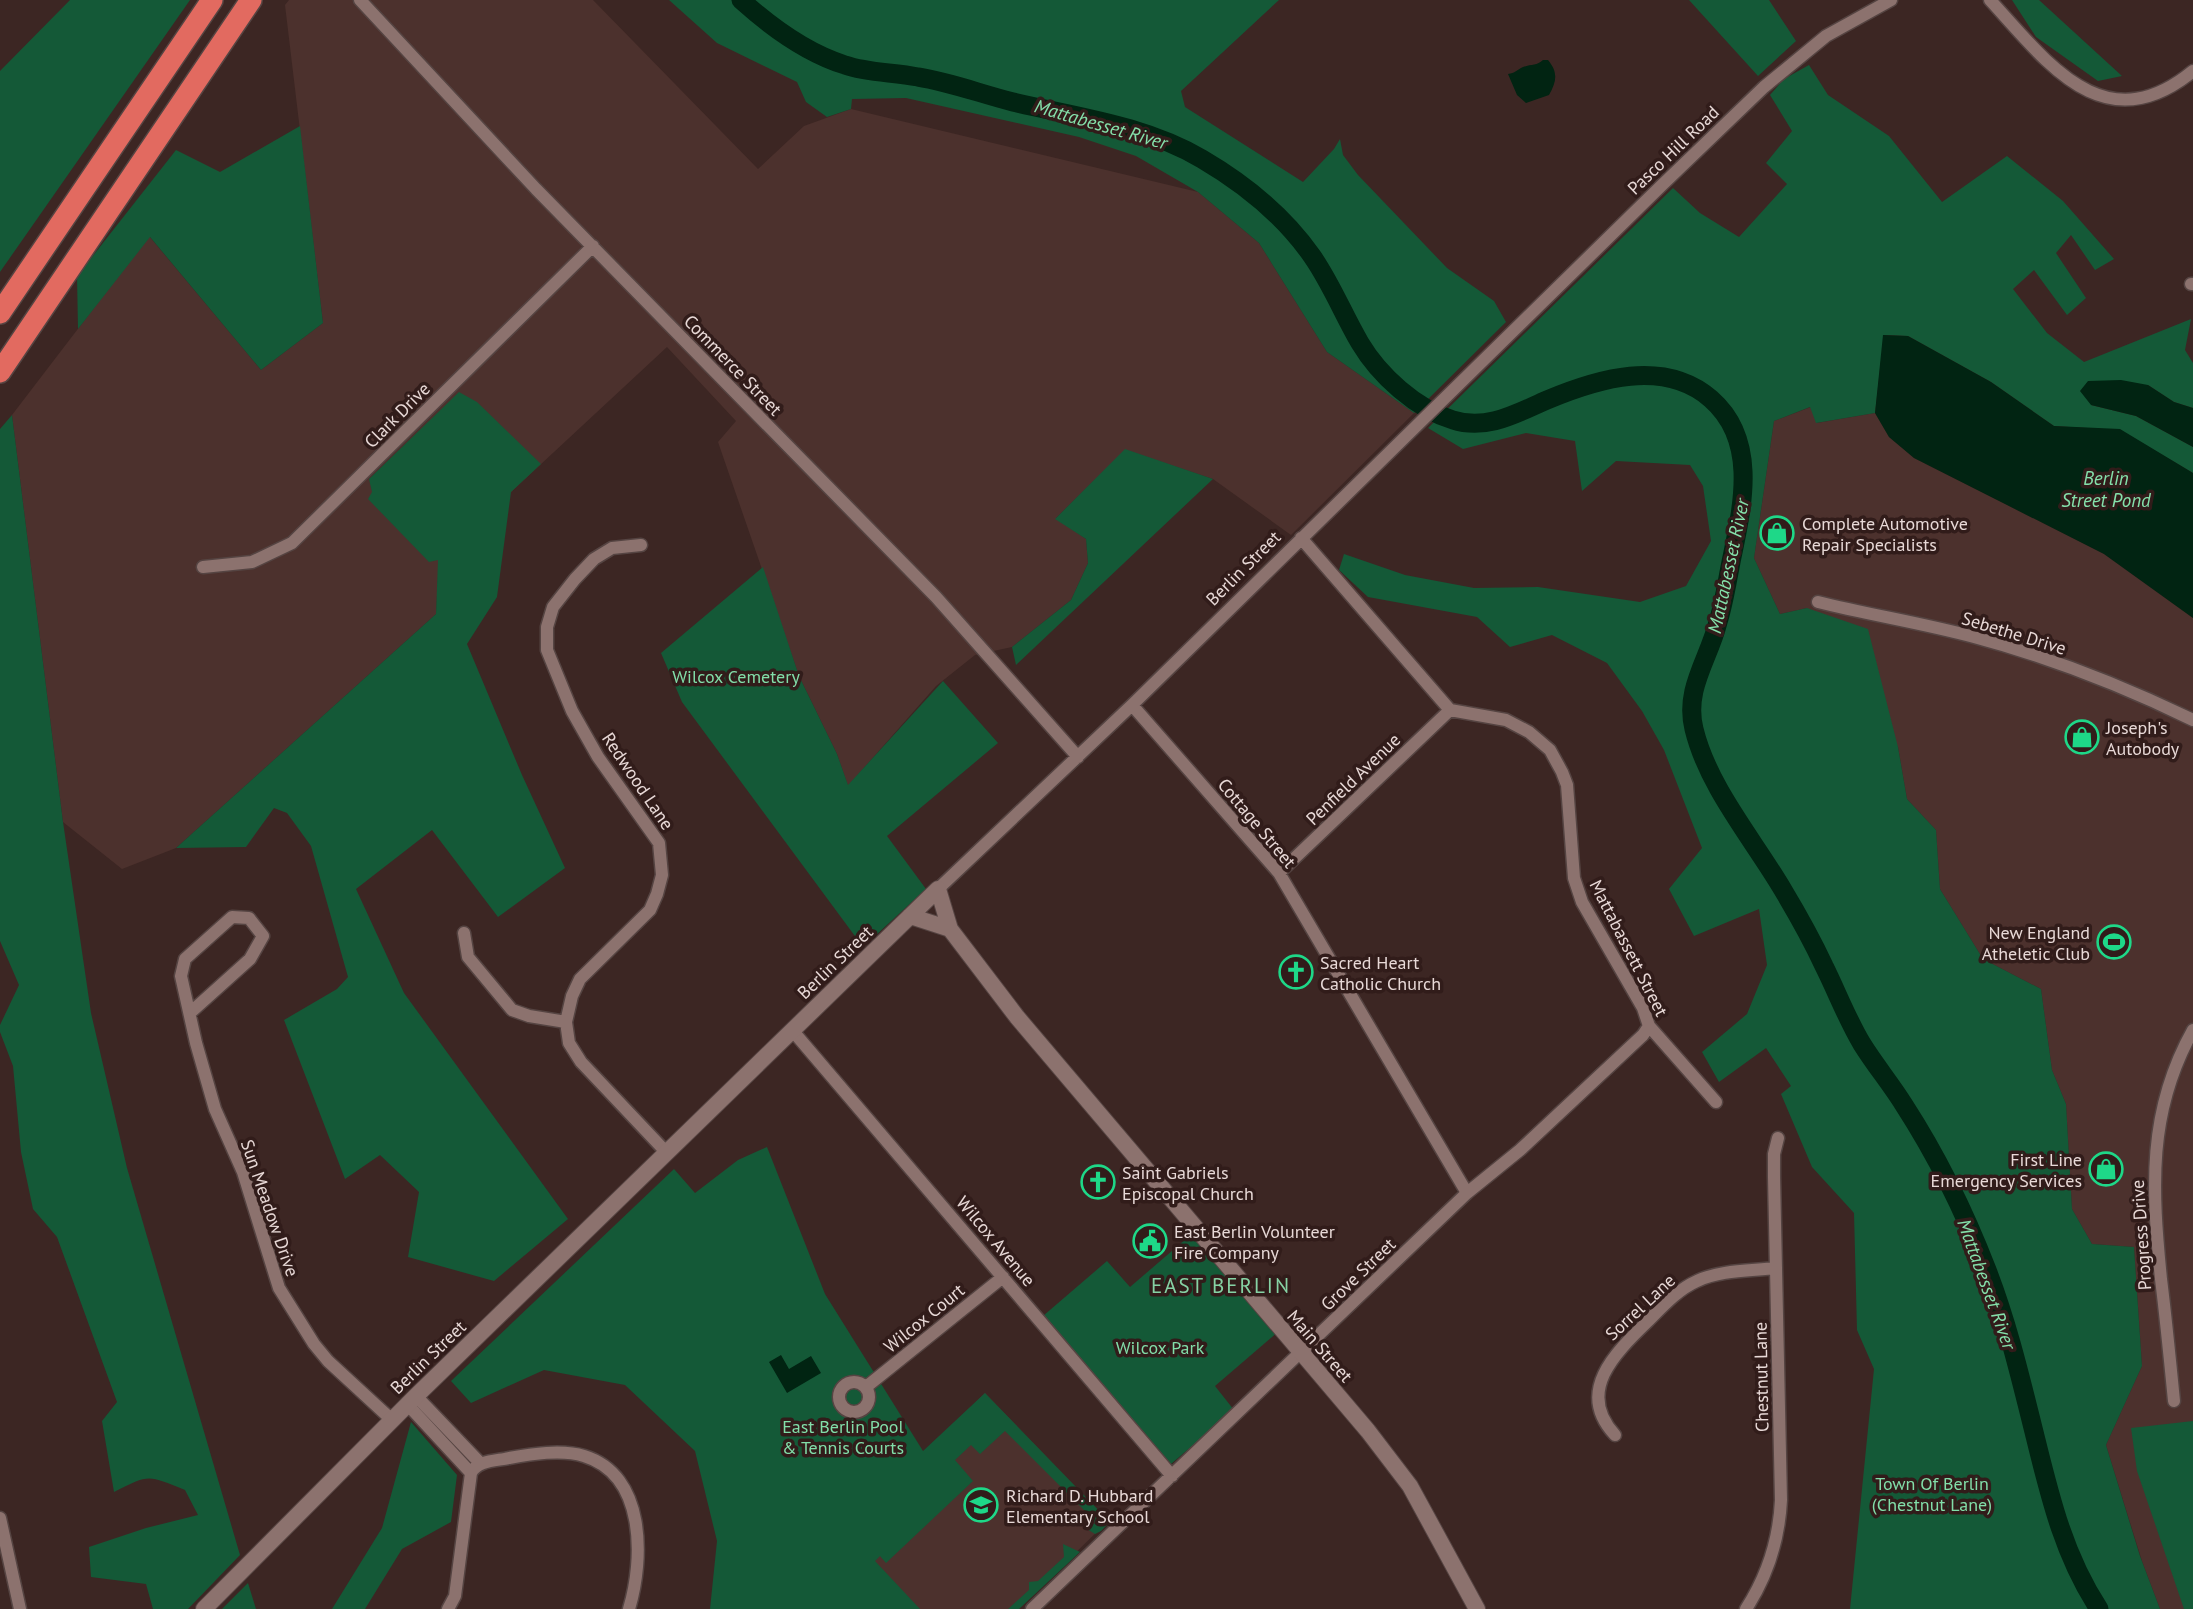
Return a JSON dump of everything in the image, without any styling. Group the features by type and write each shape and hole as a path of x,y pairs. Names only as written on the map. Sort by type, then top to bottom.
{"highway":[{"path":"0,313 212,0"},
{"path":"0,372 251,0"}],"street":[{"name":"Commerce Street","path":"360,0 479,129 936,597 1078,757"},
{"name":"Pasco Hill Road","path":"1496,347 1784,70 1826,36 1891,0"},
{"path":"1990,0 2046,61 2087,92 2118,99 2134,99 2168,88 2193,71"},
{"name":"Clark Drive","path":"203,567 252,562 292,543 593,246"},
{"name":"Berlin Street","path":"204,1609 391,1420 938,889 1132,705 1496,347"},
{"path":"1301,538 1450,710"},
{"name":"Redwood Lane","path":"566,1022 572,996 580,979 650,910 662,875 662,859 659,843 598,757 572,711 547,650 547,627 553,607 594,559 612,548 641,545"},
{"name":"Sebethe Drive","path":"1818,602 1937,628 2017,650 2108,682 2193,720"},
{"name":"Cottage Street","path":"1132,705 1279,873 1467,1193"},
{"name":"Penfield Avenue","path":"1279,873 1450,710"},
{"name":"Mattabassett Street","path":"1450,710 1506,720 1518,725 1540,740 1556,760 1569,798 1574,878 1582,902 1643,1008 1649,1026 1716,1102"},
{"name":"Main Street","path":"938,889 950,929 1026,1028 1368,1431 1410,1486 1477,1609"},
{"path":"911,916 950,929"},
{"name":"Sun Meadow Drive","path":"191,1013 250,959 263,936 249,918 232,917 185,959 181,976 196,1042 215,1109 243,1172 279,1288 314,1344 328,1361 391,1420"},
{"path":"464,933 468,957 512,1010 529,1016 566,1022 569,1043 580,1062 667,1153"},
{"name":"Grove Street","path":"1032,1609 1467,1193 1520,1150 1643,1035 1649,1026"},
{"name":"Wilcox Avenue","path":"792,1030 1172,1476"},
{"name":"Progress Drive","path":"2174,1401 2154,1213 2155,1154 2166,1095 2193,1030"},
{"name":"Chestnut Lane","path":"1746,1609 1767,1571 1780,1526 1774,1177 1774,1154 1778,1138"},
{"name":"Sorrel Lane","path":"1615,1435 1601,1416 1600,1387 1604,1372 1622,1346 1669,1300 1692,1283 1716,1275 1776,1268"},
{"name":"Wilcox Court","path":"866,1387 1003,1277"},
{"path":"412,1400 476,1469"},
{"path":"476,1469 523,1456 568,1453 596,1461 615,1475 632,1503 639,1539 636,1586 629,1609"},
{"path":"448,1609 455,1596 476,1469"},
{"path":"0,1518 20,1609"}],"shaded area":[{"path":"289,0 593,0 758,169 804,126 851,109 1198,192 1259,243 1327,352 1414,413 1291,535 1213,479 1125,450 1056,518 1086,539 1088,563 1071,600 1012,647 975,655 936,686 848,786 837,754 799,676 718,442 736,421 667,347 439,559 436,614 176,848 122,869 63,822 12,415 149,236 261,370 323,323 285,5"},
{"path":"1811,407 1817,423 1875,413 1889,437 1914,458 2104,554 2193,618 2193,1609 2160,1609 2106,1445 2142,1366 2134,1247 2092,1244 2072,1209 2066,1104 2052,1070 2041,989 1983,959 1940,889 1936,830 1907,799 1898,747 1807,608 1780,614 1754,558 1774,421"},
{"name":"Richard D. Hubbard Elementary School","path":"985,1393 1108,1521 1018,1609 763,1609"}],"green space":[{"path":"70,0 190,0 0,272 0,71"},
{"path":"669,0 1279,0 1181,91 1185,107 1303,182 1340,139 1343,155 1358,175 1447,268 1494,301 1506,322 1414,413 1327,352 1259,243 1198,192 1136,156 1079,137 906,98 852,99 851,109 827,117 806,102 797,82 717,43"},
{"path":"1689,0 1769,0 1796,41 1758,76"},
{"path":"2012,0 2039,0 2122,76 2098,81 2036,37"},
{"name":"Town Of Berlin (Chestnut Lane)","path":"1809,65 1828,95 1889,136 1942,202 2007,156 2063,201 2114,259 2095,270 2071,235 2056,253 2086,298 2067,315 2034,270 2013,289 2047,333 2084,362 2191,319 2185,350 2193,363 2193,408 2174,402 2148,385 2091,405 2136,416 2193,447 2193,473 2120,430 2054,426 1991,382 1908,336 1884,335 1875,413 1816,423 1810,407 1774,421 1754,558 1780,614 1807,608 1868,629 1898,747 1907,799 1936,830 1940,889 1983,959 2041,989 2052,1070 2066,1104 2072,1209 2092,1244 2134,1247 2142,1366 2106,1445 2140,1556 2160,1609 1850,1609 1874,1369 1857,1330 1854,1213 1812,1167 1781,1094 1791,1086 1766,1048 1719,1082 1702,1052 1747,1014 1767,965 1759,909 1694,936 1669,889 1702,848 1664,750 1642,711 1607,663 1552,635 1510,647 1477,617 1368,597 1339,570 1344,554 1405,575 1474,588 1538,587 1640,602 1686,586 1711,541 1703,486 1690,465 1616,461 1582,491 1575,441 1526,433 1463,449 1428,428 1673,188 1700,213 1739,237 1787,184 1766,163 1792,131 1770,95 1784,79"},
{"path":"300,126 323,323 261,370 150,237 78,329 77,276 176,150 220,172"},
{"path":"459,392 477,402 541,464 511,492 497,597 467,644 522,775 565,868 498,917 432,830 356,889 404,993 568,1219 494,1281 408,1257 419,1192 380,1155 345,1179 284,1020 337,989 348,977 311,846 287,813 274,808 246,847 176,848 436,614 438,560 429,562 368,499 372,492 369,479"},
{"path":"12,415 63,822 91,1013 127,1168 240,1555 188,1609 153,1609 146,1584 91,1577 89,1547 146,1528 198,1515 185,1490 163,1481 142,1480 114,1492 102,1421 117,1402 57,1237 33,1209 21,1152 13,1066 0,1032 0,1025 19,985 0,941 0,429"},
{"path":"1125,449 1213,479 1016,665 1012,647 1071,600 1088,563 1086,539 1055,519"},
{"name":"Wilcox Cemetery","path":"763,567 799,676 837,754 848,785 943,681 998,743 887,836 926,889 863,947 682,702 661,653"},
{"name":"East Berlin Pool & Tennis Courts","path":"767,1147 825,1294 923,1451 985,1393 1110,1522 1101,1531 1095,1534 1087,1529 1095,1523 1086,1512 1005,1431 980,1454 971,1445 955,1460 973,1481 886,1563 880,1556 875,1561 920,1609 710,1609 717,1541 695,1451 625,1385 544,1370 471,1403 451,1381 674,1169 695,1193 738,1160"},
{"name":"Wilcox Park","path":"1194,1232 1279,1331 1215,1386 1234,1410 1171,1464 1043,1316 1107,1261 1130,1287"},
{"path":"2193,1421 2193,1609 2184,1609 2137,1471 2131,1428"},
{"path":"411,1422 457,1475 451,1522 402,1549 365,1609 332,1609 382,1528"},
{"path":"1063,1544 1080,1552 1019,1609 1008,1609 1029,1590 1029,1582 1038,1581 1064,1557"},
{"path":"248,1583 256,1609 222,1609"}],"water":[{"path":"1548,60 1554,69 1554,85 1549,95 1526,103 1517,95 1508,74"},
{"name":"Berlin Street Pond","path":"1883,335 1908,336 1991,382 2054,426 2120,429 2193,473 2193,618 2104,554 1914,458 1889,437 1875,413"},
{"path":"2121,380 2148,385 2174,402 2193,408 2193,447 2136,416 2091,405 2080,391 2088,381"},
{"path":"781,1355 789,1369 811,1356 821,1373 787,1393 769,1362"}],"waterway":[{"name":"Mattabesset River","path":"741,0 790,38 817,54 845,65 930,79 1013,102 1110,123 1157,138 1202,159 1233,179 1289,227 1319,266 1360,343 1377,367 1412,399 1439,415 1466,423 1490,422 1587,385 1630,376 1652,376 1693,386 1711,399 1726,416 1736,435 1741,455 1742,498 1722,607 1692,701 1694,729 1720,792 1805,928 1857,1035 1916,1124 1960,1206 2001,1311 2059,1526 2076,1568 2099,1609"}],"place":[{"name":"Complete Automotive Repair Specialists","path":"1777,533"},
{"name":"Joseph's Autobody","path":"2082,737"},
{"name":"New England Atheletic Club","path":"2114,942"},
{"name":"Sacred Heart Catholic Church","path":"1296,972"},
{"name":"First Line Emergency Services","path":"2106,1169"},
{"name":"Saint Gabriels Episcopal Church","path":"1098,1182"},
{"name":"East Berlin Volunteer Fire Company","path":"1150,1241"},
{"name":"Richard D. Hubbard Elementary School","path":"981,1505"}],"district":[{"name":"EAST BERLIN","path":"1221,1285"}]}
